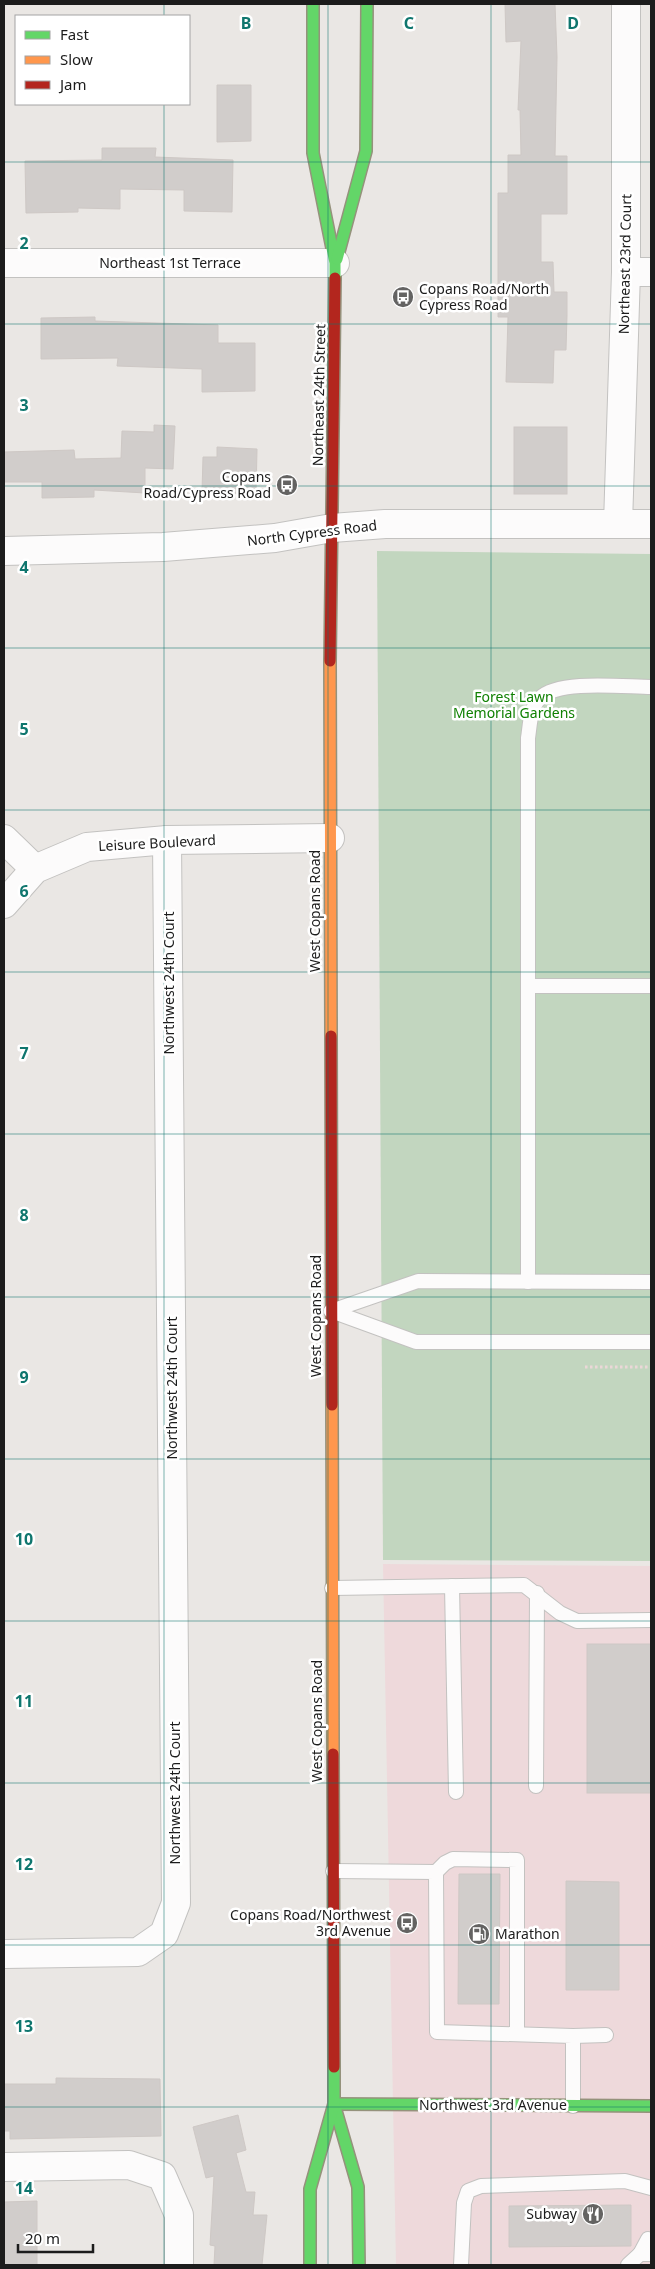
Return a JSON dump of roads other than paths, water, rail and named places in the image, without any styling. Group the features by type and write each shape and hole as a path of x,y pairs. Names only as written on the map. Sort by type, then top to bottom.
{"main road":[{"name":"Northeast 24th Street","path":"313,4 313,153 336,263 332,528"},
{"name":"Northeast 24th Street","path":"336,263 366,151 368,4"},
{"name":"West Copans Road","path":"310,2265 310,2189 334,2104 330,838 332,528"},
{"name":"West Copans Road","path":"334,2104 358,2186 359,2265"},
{"name":"Northwest 3rd Avenue","path":"334,2104 651,2106"}],"street":[{"name":"Northeast 23rd Court","path":"618,524 639,272 626,4"},
{"name":"Northeast 1st Terrace","path":"4,263 336,263"},
{"name":"North Cypress Road","path":"4,551 163,548 275,538 332,528 385,524 651,524"},
{"name":"Leisure Boulevard","path":"4,904 35,869 87,847 167,840 330,838"},
{"path":"4,839 35,869"},
{"name":"Northwest 24th Court","path":"4,1954 138,1952 164,1934 176,1903 167,840"},
{"path":"4,2168 129,2165 162,2176 179,2216 179,2265"}],"lane":[{"path":"528,1282 528,738 532,714 540,698 562,687 651,687"},
{"path":"528,986 651,986"},
{"path":"331,1311 418,1281 651,1282"},
{"path":"331,1311 416,1342 651,1342"},
{"path":"332,1588 524,1585 560,1613 577,1621 651,1620"},
{"path":"452,1586 456,1792"},
{"path":"536,1786 537,1594"},
{"path":"517,2033 517,1860 453,1859 445,1862 436,1872 437,2032 573,2036 606,2035"},
{"path":"333,1871 436,1872"},
{"path":"573,2036 573,2106"},
{"path":"461,2265 464,2202 468,2191 480,2186 625,2182 651,2188"},
{"path":"628,2265 646,2254 648,2238"}],"place":[{"name":"Copans Road/North Cypress Road","path":"403,297"},
{"name":"Copans Road/Cypress Road","path":"287,485"},
{"name":"Copans Road/Northwest 3rd Avenue","path":"407,1923"},
{"name":"Marathon","path":"479,1934"},
{"name":"Subway","path":"593,2214"}],"park label":[{"name":"Forest Lawn Memorial Gardens","path":"514,706"}]}
